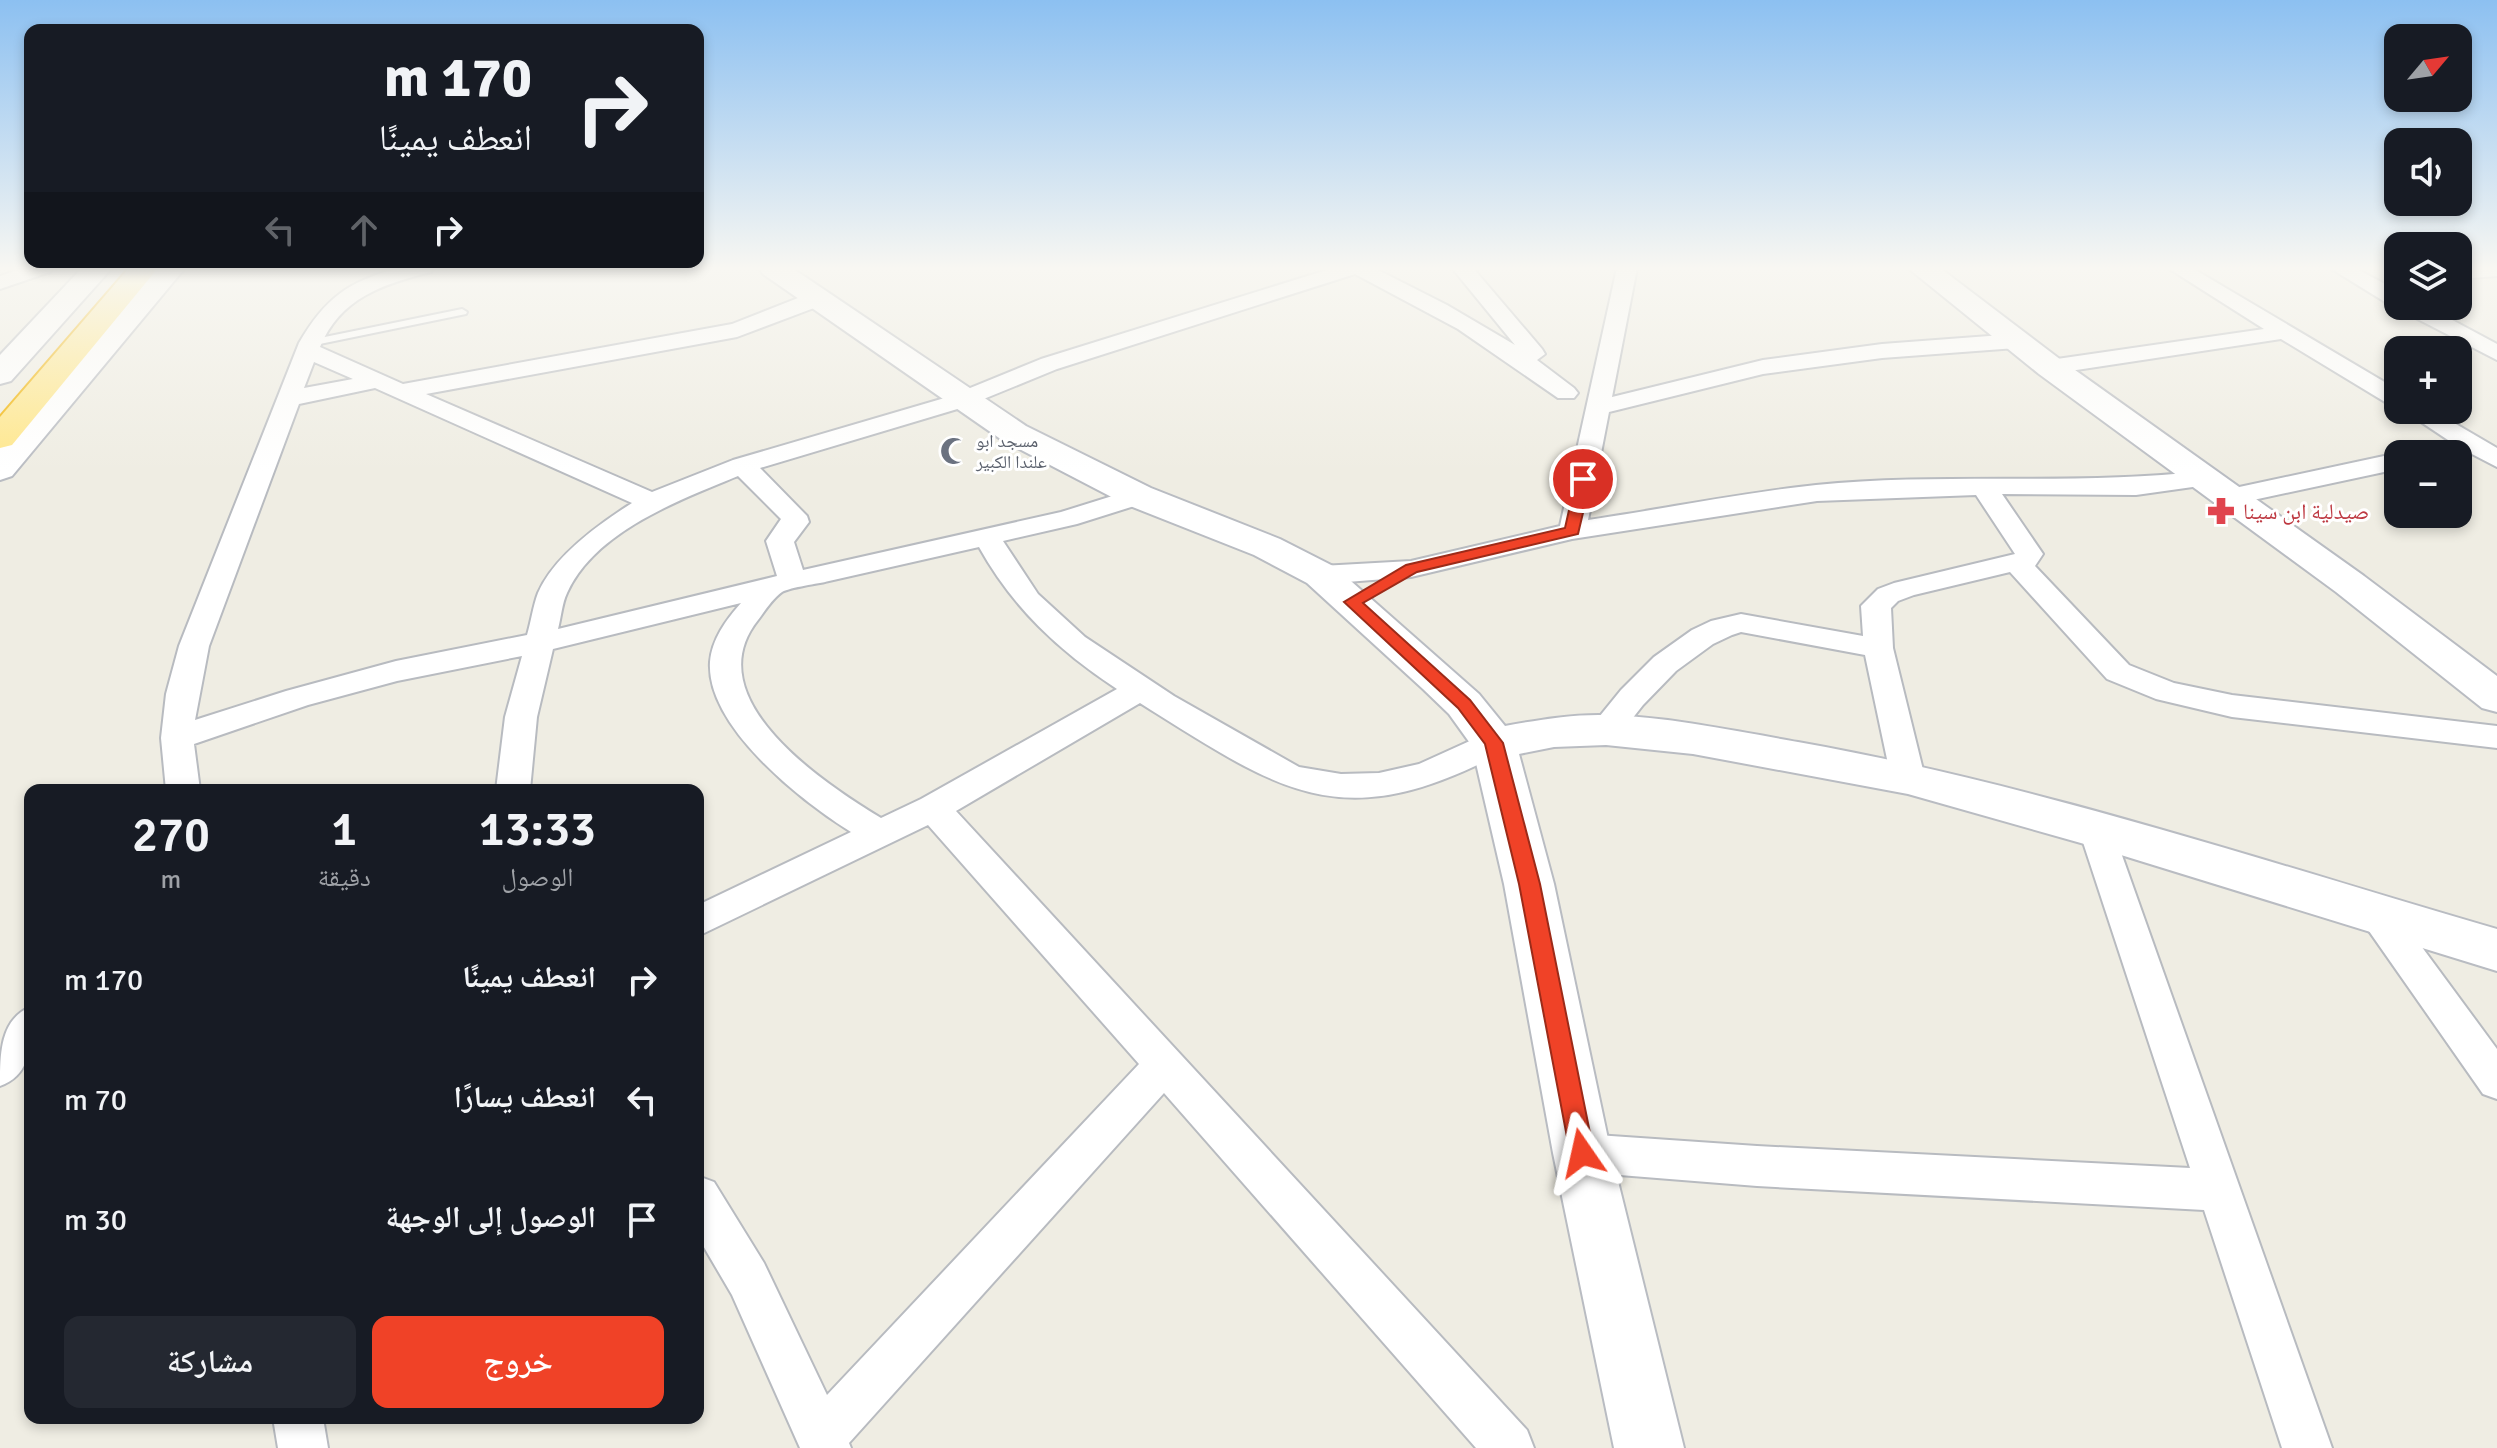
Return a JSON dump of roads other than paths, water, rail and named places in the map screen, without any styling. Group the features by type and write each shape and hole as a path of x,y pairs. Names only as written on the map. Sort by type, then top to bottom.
{"highway":[{"path":"0,394 53,336"},
{"path":"0,438 87,336"}],"street":[{"path":"0,374 36,336"},
{"path":"0,469 114,336"},
{"path":"182,784 177,738 182,694 194,646 287,399 315,336"},
{"path":"402,391 706,336"},
{"path":"858,336 970,406 1077,467 1138,496 1267,547 1321,575 1456,696 1494,743 1529,884 1582,1153 1649,1448"},
{"path":"869,336 970,406"},
{"path":"514,784 521,717 553,592 583,552 610,529 652,502 742,465 970,406 1049,364 1140,336"},
{"path":"1488,336 1520,356 1597,417"},
{"path":"1518,336 1566,393"},
{"path":"1572,531 1613,336"},
{"path":"2009,336 2350,584 2497,698"},
{"path":"2050,367 2262,336"},
{"path":"2292,336 2384,392"},
{"path":"2465,336 2497,353"},
{"path":"1597,417 1751,368 1882,351 2016,341"},
{"path":"308,347 377,381 652,502"},
{"path":"287,399 377,381"},
{"path":"2438,424 2497,459"},
{"path":"1321,575 1411,569 1572,531 1817,493 1983,486 2217,488 2384,463"},
{"path":"742,465 794,516 793,526 780,541 782,584 733,634 725,659 729,689 746,721 777,761 823,799 879,833"},
{"path":"1908,778 1878,648 1876,606 1888,595 2028,559 2029,554 1983,486"},
{"path":"177,738 297,698 396,671 502,649 537,645 782,584 1095,512 1138,496"},
{"path":"987,537 1033,605 1072,643 1139,690 1279,772 1320,783 1362,787 1410,779 1449,766 1494,743 1554,732 1606,730 1693,739 1908,778 2375,911 2497,950"},
{"path":"2017,563 2118,672 2167,692 2232,706 2497,737"},
{"path":"1352,602 1411,569"},
{"path":"1606,730 1624,704 1662,669 1694,642 1721,626 1741,623 1878,648"},
{"path":"704,918 933,808 1139,690"},
{"path":"933,808 1509,1448"},
{"path":"2096,830 2307,1448"},
{"path":"2375,911 2497,1081"},
{"path":"0,1068 24,1033"},
{"path":"704,1206 748,1279 824,1442 1163,1066"},
{"path":"1582,1153 1757,1166 2217,1190"},
{"path":"299,1424 303,1448"}],"lane":[{"path":"308,347 358,336"}],"place":[{"name":"مسجد ابو علندا الكبير","path":"954,451"},
{"name":"صيدلية ابن سينا","path":"2221,511"}]}
